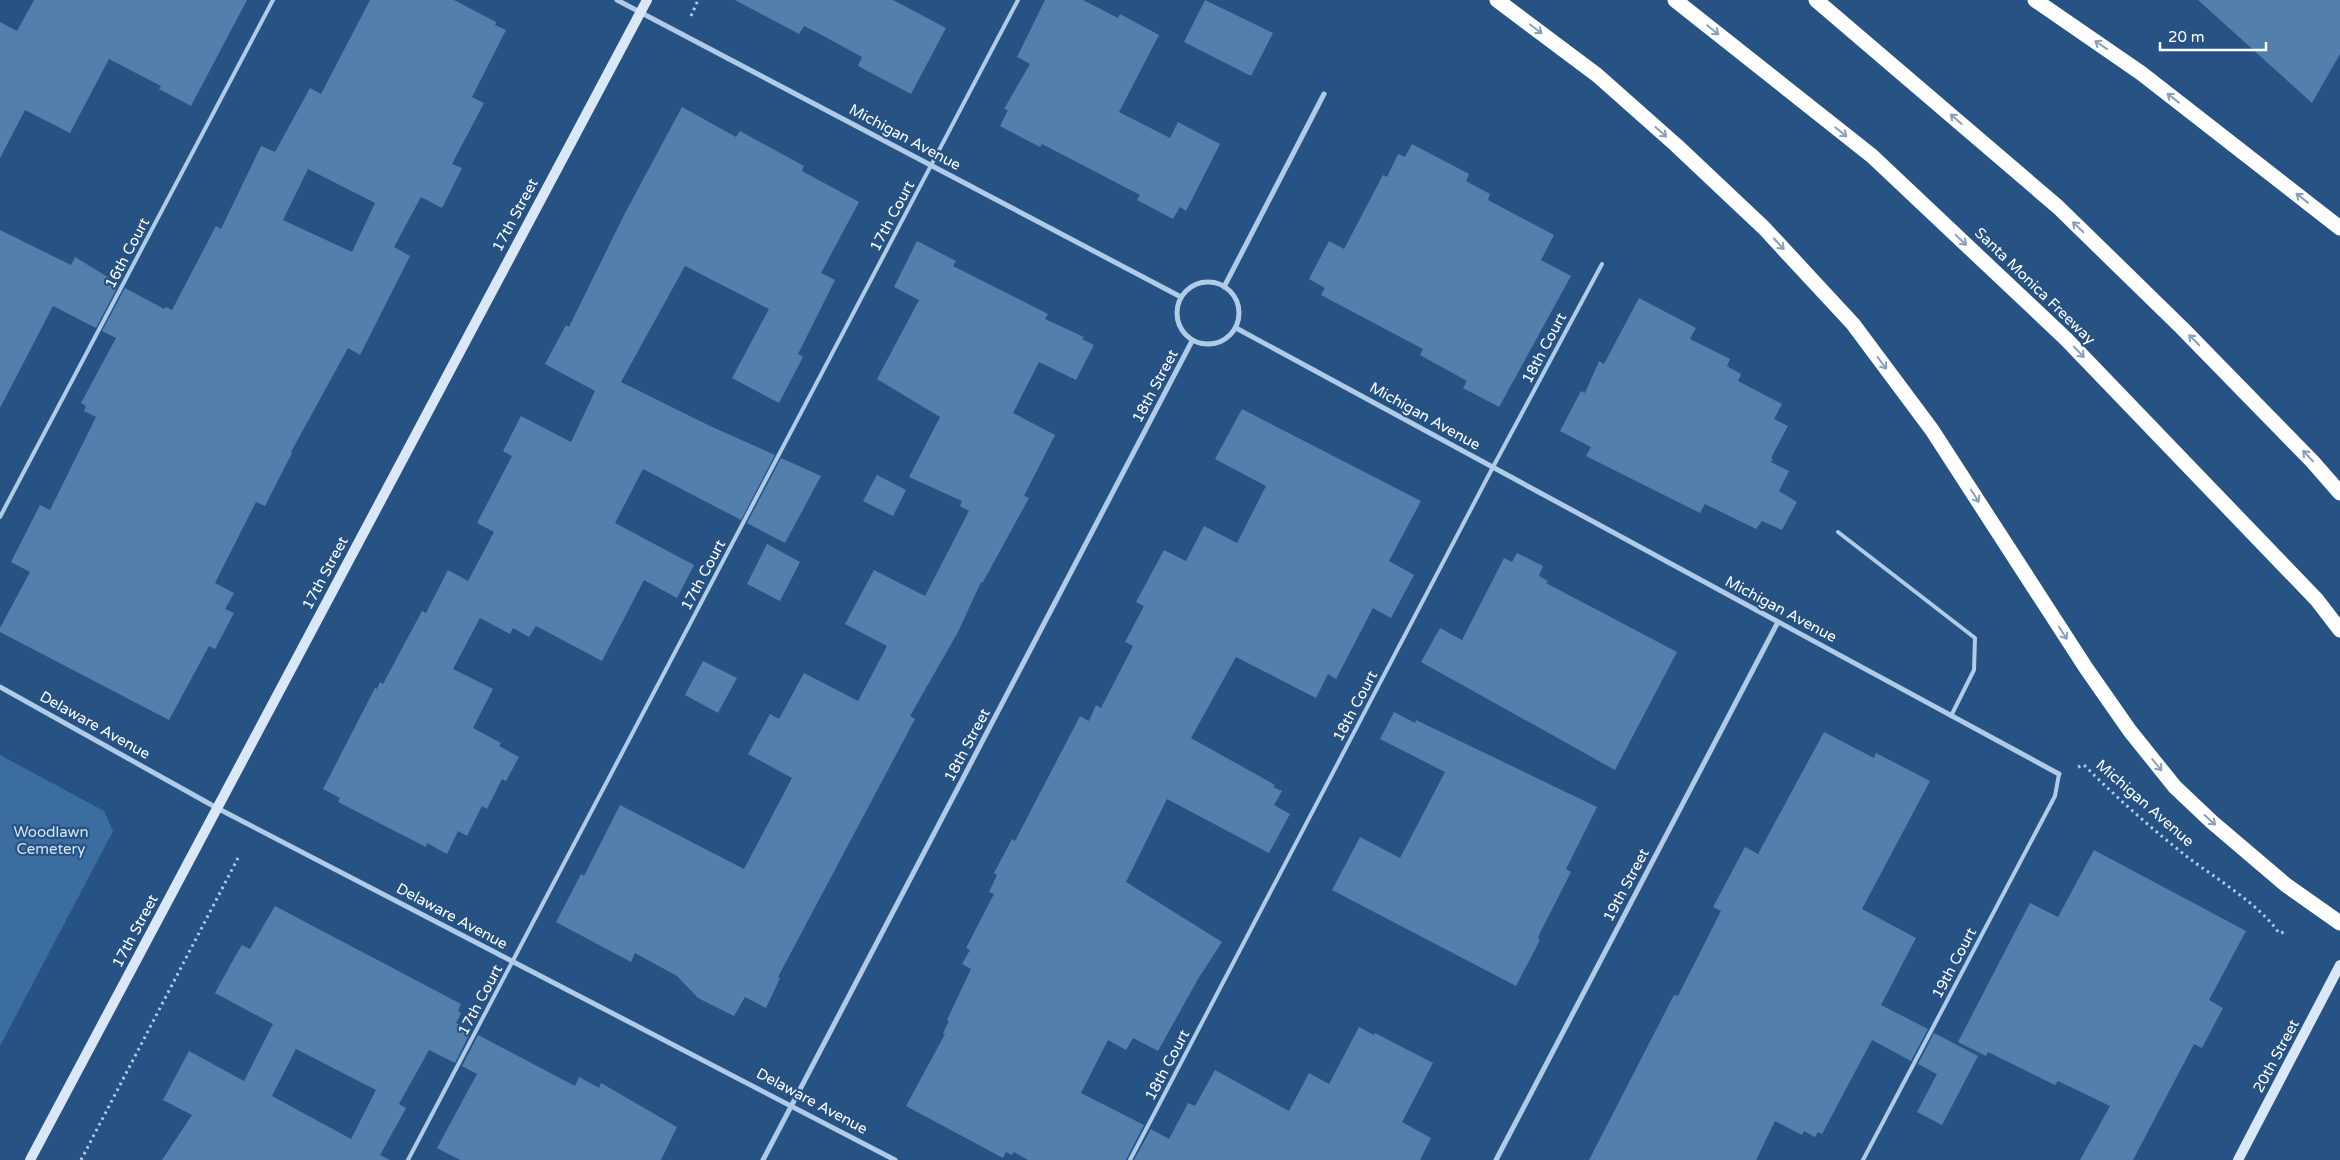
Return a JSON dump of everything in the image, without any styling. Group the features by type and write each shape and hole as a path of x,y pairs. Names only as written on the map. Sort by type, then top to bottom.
{"highway":[{"path":"1497,0 1596,75 1676,145 1764,228 1853,324 1932,430 2086,668 2130,730 2175,787 2212,822 2286,885 2340,922"},
{"name":"Santa Monica Freeway","path":"1675,0 1872,156 2066,339 2317,600 2340,630"},
{"path":"1816,0 2058,207 2182,328 2312,460 2340,493"},
{"path":"2035,0 2141,73 2340,228"}],"street":[{"name":"Michigan Avenue","path":"617,0 1181,297"},
{"name":"17th Street","path":"30,1160 647,0"},
{"path":"1224,287 1324,94"},
{"path":"1208,282 1224,287 1235,297 1239,307 1236,328 1230,336 1221,342 1202,345 1192,341 1185,335 1176,316 1181,297 1188,289 1198,284 1208,282"},
{"name":"Michigan Avenue","path":"1236,328 2058,774"},
{"name":"18th Street","path":"763,1160 1192,341"},
{"name":"19th Street","path":"1496,1160 1778,622"},
{"name":"Delaware Avenue","path":"0,687 217,808 895,1160"},
{"name":"20th Street","path":"2238,1160 2337,981 2340,965"}],"lane":[{"name":"16th Court","path":"0,517 273,0"},
{"name":"17th Court","path":"408,1160 1018,0"},
{"name":"18th Court","path":"1130,1160 1602,264"},
{"path":"1838,532 1975,638 1974,670 1952,716"},
{"name":"19th Court","path":"1863,1160 2054,796 2058,774"}],"path":[{"path":"689,18 698,0"},
{"name":"Michigan Avenue","path":"2058,774 2084,765 2136,815 2272,923 2279,933 2284,932"},
{"path":"81,1160 238,858"}],"green space":[{"name":"Woodlawn Cemetery","path":"0,755 104,811 113,831 0,1046"}],"building":[{"path":"34,0 247,0 191,106 159,89 161,86 109,59 70,133 25,110 0,158 0,22 17,31"},
{"path":"370,0 454,0 496,22 495,25 506,30 472,97 484,103 452,164 462,168 442,208 421,197 394,247 410,256 360,355 348,348 291,452 265,506 256,502 215,583 234,593 225,609 234,613 215,649 209,646 169,720 0,632 0,628 30,572 11,562 40,505 50,510 96,417 84,411 86,406 81,403 116,338 102,331 125,288 164,309 166,307 172,310 216,226 221,229 261,146 275,152 310,88 321,94","holes":["308,169 375,203 352,252 283,220"]},
{"path":"735,0 893,0 946,28 911,94 858,66 862,57 816,32 804,26 799,34"},
{"path":"1045,0 1083,0 1118,18 1120,14 1159,35 1119,112 1170,138 1178,122 1220,144 1186,211 1180,207 1173,219 1137,200 1140,195 1042,144 1040,147 1000,126 1008,110 1004,109 1030,64 1017,57"},
{"path":"1205,0 1273,33 1251,76 1184,42"},
{"path":"2198,0 2340,0 2340,54 2312,103"},
{"path":"682,107 736,137 740,131 804,166 802,171 859,202 821,273 835,280 798,354 803,357 779,403 732,378 769,309 685,266 621,382 710,426 775,455 741,520 643,469 615,523 694,565 677,598 644,580 602,661 536,626 529,637 513,628 510,634 480,618 453,669 493,689 473,728 501,743 499,746 519,757 506,781 502,779 487,809 482,806 467,836 458,831 447,854 427,843 426,847 338,802 340,798 323,789 375,688 377,689 380,682 383,684 422,611 426,613 448,570 468,581 494,532 477,523 512,456 503,451 521,416 571,442 595,391 545,364 566,325 569,327 624,215"},
{"path":"1412,144 1469,174 1466,181 1490,194 1488,200 1554,235 1541,260 1571,276 1499,407 1463,388 1467,381 1420,355 1423,349 1321,295 1325,288 1309,279 1329,241 1344,249 1383,175 1387,177 1398,154 1405,157"},
{"path":"0,230 71,265 75,257 119,284 96,328 53,306 0,408"},
{"path":"917,241 956,261 953,266 1048,314 1045,319 1084,337 1082,339 1094,345 1076,380 1039,362 1013,413 1055,435 1024,496 1029,498 983,582 981,582 958,632 910,716 915,719 778,977 780,978 766,1008 745,997 734,1016 698,998 677,976 635,953 631,962 556,922 581,874 584,876 620,805 744,869 792,778 748,754 770,714 779,719 804,673 858,701 887,646 845,624 874,570 925,596 969,511 960,506 962,501 909,477 940,417 877,379 919,300 894,287"},
{"path":"1639,298 1696,328 1690,339 1730,359 1727,366 1741,374 1738,381 1782,404 1774,419 1788,426 1771,458 1773,459 1771,462 1789,471 1779,491 1797,502 1782,530 1762,521 1756,529 1705,504 1700,513 1586,456 1591,447 1560,431 1581,391 1585,393 1599,361 1604,364"},
{"path":"1242,409 1421,501 1389,561 1414,575 1391,618 1373,608 1336,679 1328,674 1316,698 1236,657 1191,738 1275,785 1273,787 1282,791 1274,805 1290,814 1269,853 1167,799 1126,882 1222,942 1198,979 1158,1051 1133,1038 1126,1050 1108,1040 1081,1093 1144,1125 1126,1160 1028,1160 1014,1152 1012,1155 1006,1152 1003,1158 906,1106 945,1034 943,1033 949,1021 947,1020 971,969 962,964 970,950 966,948 994,894 989,892 997,875 994,873 1012,839 1015,841 1080,716 1089,721 1096,705 1101,708 1133,646 1125,642 1144,606 1136,602 1164,550 1186,561 1204,526 1237,543 1266,486 1215,459"},
{"path":"781,458 821,476 785,543 747,523"},
{"path":"877,475 906,490 893,516 863,501"},
{"path":"767,544 800,562 780,601 747,584"},
{"path":"1517,553 1543,566 1539,576 1548,581 1546,583 1677,652 1615,770 1421,662 1440,628 1462,640 1504,558 1512,562"},
{"path":"703,661 737,678 718,713 685,695"},
{"path":"1394,712 1415,723 1416,720 1597,807 1566,869 1571,872 1541,931 1538,938 1540,940 1516,986 1332,890 1360,837 1400,858 1445,772 1380,739"},
{"path":"1824,732 1874,758 1876,753 1930,781 1862,909 1916,938 1881,1005 1928,1029 1911,1061 1872,1040 1822,1134 1818,1132 1815,1137 1804,1131 1802,1135 1775,1121 1756,1160 1589,1160 1674,995 1678,996 1721,911 1713,907 1745,847 1758,854"},
{"path":"2094,850 2246,931 2209,1000 2223,1008 2202,1048 2194,1044 2133,1160 2080,1160 2110,1106 2058,1081 2055,1085 1988,1052 1986,1056 1958,1042 2030,903 2058,917"},
{"path":"275,906 461,1004 458,1011 461,1013 456,1023 471,1031 455,1063 429,1050 399,1104 406,1108 380,1155 390,1160 162,1160 192,1115 163,1100 189,1051 244,1081 273,1024 215,993 242,945 250,949","holes":["296,1049 376,1090 351,1139 272,1096"]},
{"path":"1359,1027 1374,1035 1375,1033 1433,1063 1402,1122 1431,1138 1420,1160 1134,1160 1151,1129 1169,1139 1188,1103 1195,1106 1215,1070 1289,1111 1309,1073 1329,1084"},
{"path":"1934,1033 1978,1056 1942,1125 1917,1112 1937,1074 1918,1064"},
{"path":"478,1035 575,1086 579,1077 599,1088 601,1083 677,1127 661,1160 460,1160 437,1148 477,1074 462,1066"}]}
